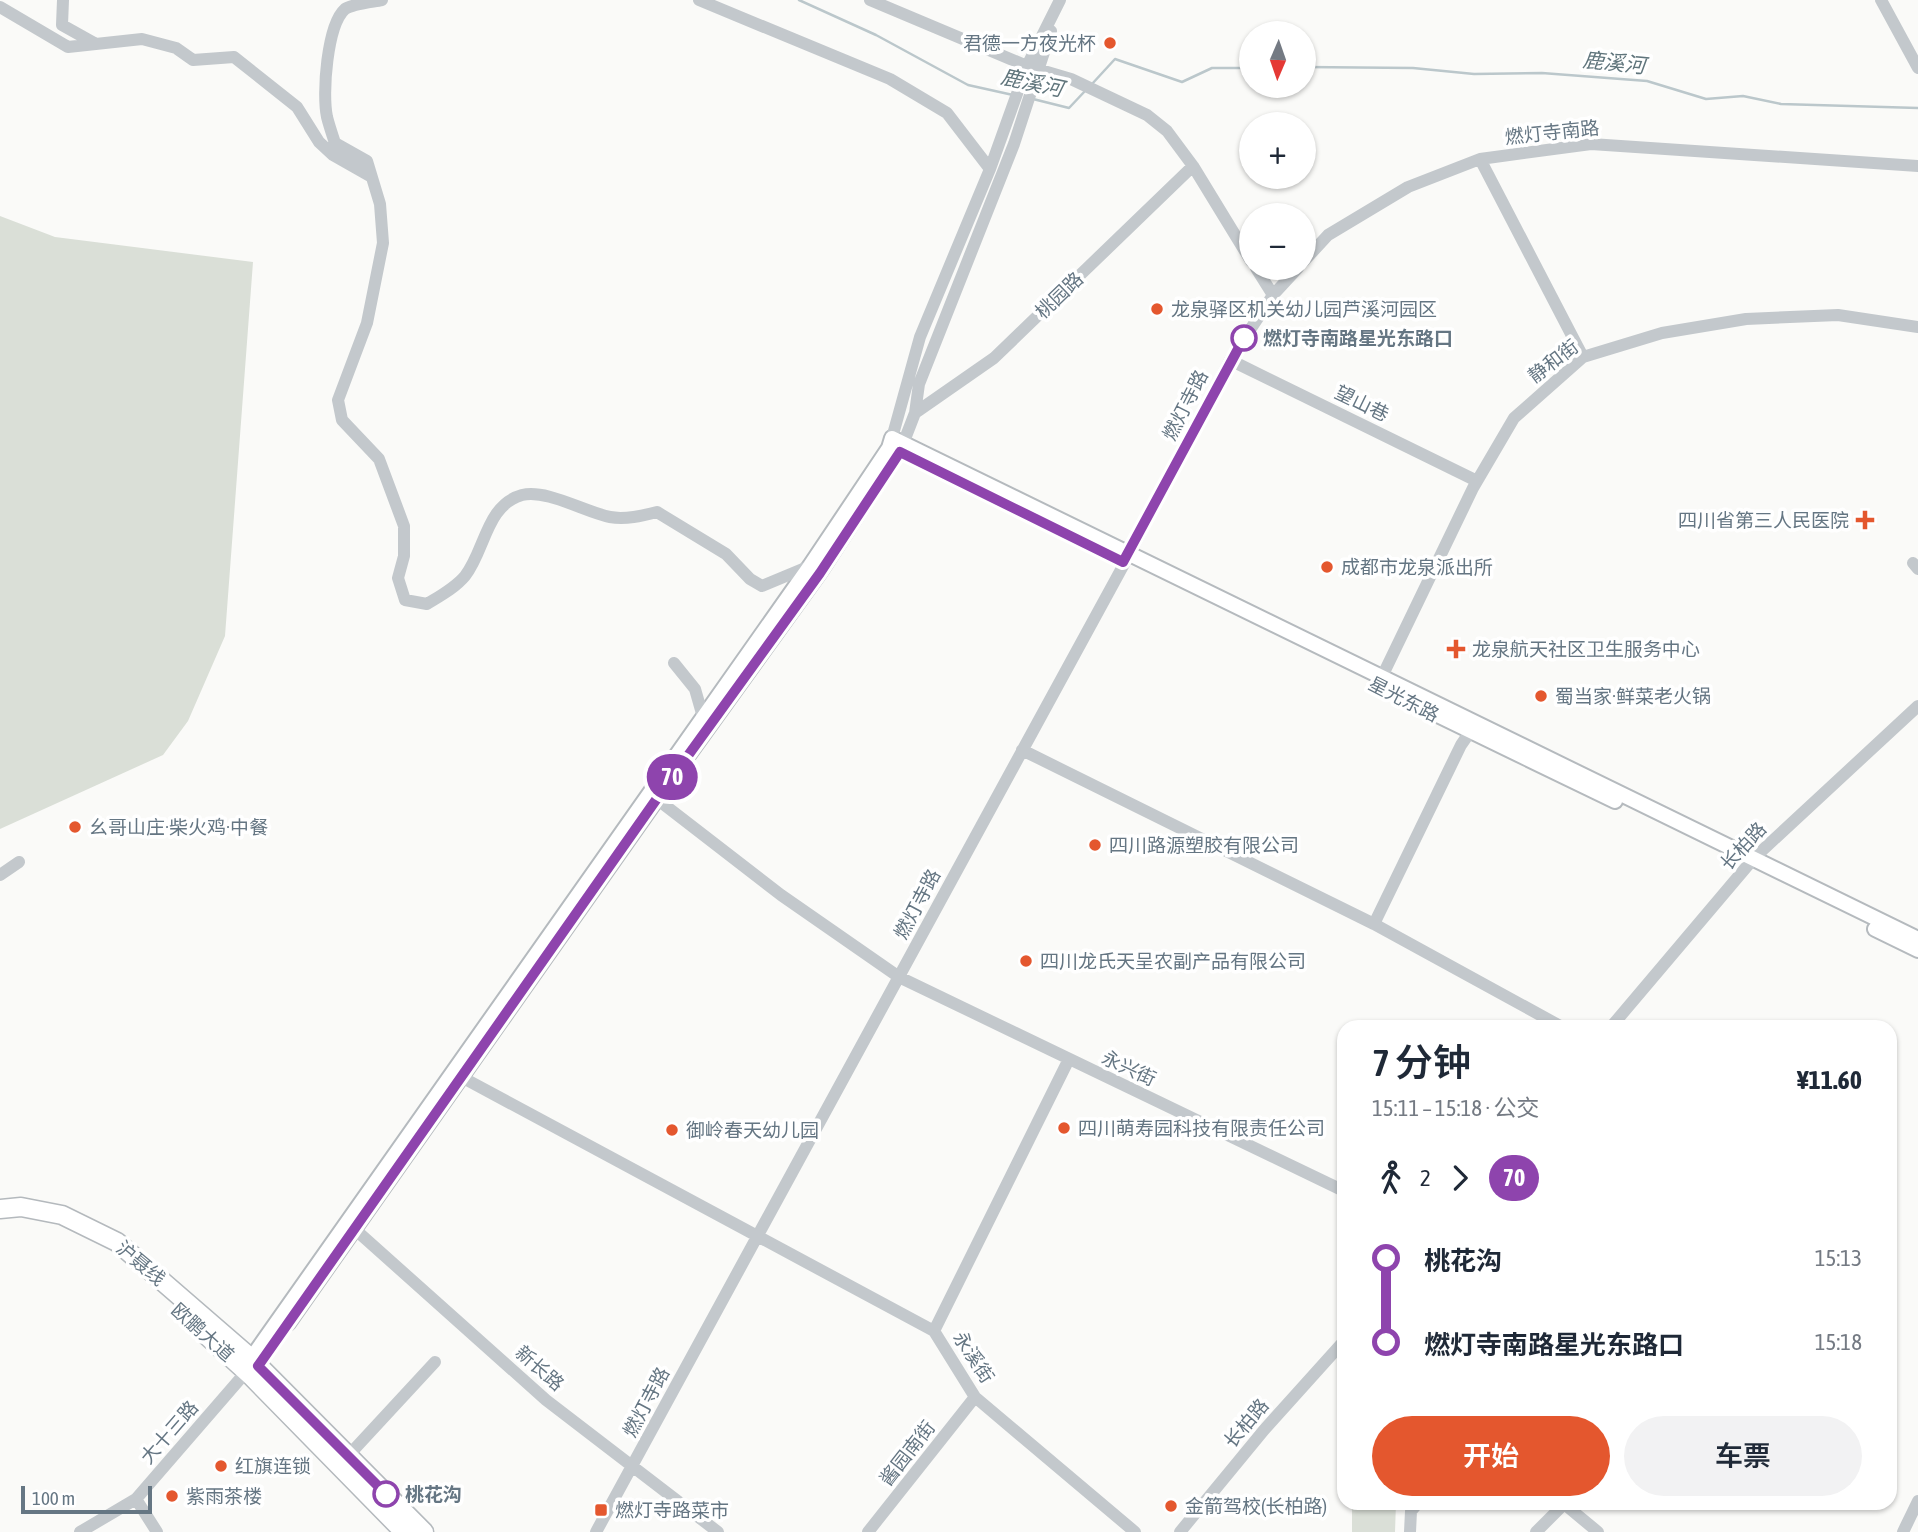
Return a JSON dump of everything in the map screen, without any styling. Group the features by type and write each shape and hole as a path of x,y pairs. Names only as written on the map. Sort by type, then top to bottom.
{"highway":[{"name":"沪聂线","path":"0,1209 40,1209 101,1232 129,1252 250,1368"},
{"name":"欧鹏大道","path":"0,1220 36,1219 104,1244 348,1455 424,1532"},
{"name":"欧鹏大道","path":"250,1368 404,1532"}],"main road":[{"name":"星光东路","path":"896,445 1751,862 1918,950"},
{"path":"653,795 703,717 896,445"},
{"path":"250,1368 653,795 820,573 896,445"},
{"name":"星光东路","path":"1379,681 1470,732 1918,939"}],"street":[{"path":"63,0 62,25 96,44"},
{"path":"382,0 347,7 341,15 331,36 325,81 327,116 335,143 367,161 371,169 370,176 380,204 383,243 367,323 338,400 342,420 379,458 404,526 404,556 398,578 405,600 427,604 451,589 465,576 481,552 486,530 506,503 523,495 563,501 610,517 657,512 726,554 750,579 762,586 810,566"},
{"path":"699,0 890,79 947,113 990,169"},
{"path":"870,0 1027,66 1071,79 1147,115 1167,131 1193,166 1239,241"},
{"path":"1881,0 1918,68"},
{"path":"896,445 915,413 919,384 1027,89 1041,68 1059,2"},
{"path":"1027,89 1027,66 1059,2"},
{"path":"0,6 68,47 113,40 142,39 176,48 193,60 234,57 297,107 319,142 333,155 370,176"},
{"path":"896,445 920,337 990,169 1007,143"},
{"name":"燃灯寺南路","path":"1316,248 1328,234 1408,187 1480,159 1591,144 1918,166"},
{"path":"1480,159 1584,357"},
{"name":"桃园路","path":"915,413 994,358 1193,166"},
{"path":"1264,280 1273,295 1287,280"},
{"name":"燃灯寺路","path":"596,1532 899,978 1230,360 1273,295"},
{"name":"静和街","path":"1379,681 1476,481 1514,418 1584,357 1662,333 1746,318 1838,315 1918,327"},
{"name":"望山巷","path":"1230,360 1476,481"},
{"path":"674,663 695,690 703,717"},
{"name":"长柏路","path":"1617,1020 1751,862 1918,706"},
{"path":"1374,923 1461,745 1470,732"},
{"path":"1022,750 1374,923 1549,1020"},
{"name":"永兴街","path":"653,795 781,895 899,978 1337,1188"},
{"path":"0,875 19,862"},
{"path":"934,1331 1069,1061"},
{"name":"永溪街","path":"457,1075 934,1331 975,1397 1135,1532"},
{"name":"新长路","path":"350,1226 546,1400 718,1532"},
{"name":"长柏路","path":"1180,1532 1264,1430 1337,1349"},
{"path":"348,1455 435,1362"},
{"name":"大十三路","path":"80,1532 136,1499 250,1368"},
{"name":"酱园南街","path":"869,1532 975,1397"},
{"path":"136,1499 157,1532"},
{"path":"1903,1532 1918,1501"},
{"path":"1410,1532 1413,1510"},
{"path":"1536,1532 1557,1510"},
{"path":"1570,1510 1598,1532"}],"shaded area":[{"path":"0,216 55,237 253,262 225,636 188,721 163,755 0,829"},
{"path":"1352,1510 1396,1510 1395,1532 1352,1532"}],"waterway":[{"name":"鹿溪河","path":"799,0 876,35 968,85 1013,95"},
{"name":"鹿溪河","path":"1092,84 1115,59 1182,82 1212,68 1239,68"},
{"name":"鹿溪河","path":"1316,67 1413,68 1474,74 1542,73 1647,81 1706,99 1743,96 1781,104 1918,108"},
{"name":"鹿溪河","path":"1033,99 1069,108 1085,91"}],"bus line":[{"name":"70","path":"386,1494 258,1366 658,797 820,573 900,452 1123,562 1244,338"}],"place":[{"name":"君德一方夜光杯","path":"1110,43"},
{"name":"龙泉驿区机关幼儿园芦溪河园区","path":"1157,309"},
{"name":"燃灯寺南路星光东路口","path":"1244,338"},
{"name":"四川省第三人民医院","path":"1865,520"},
{"name":"成都市龙泉派出所","path":"1327,567"},
{"name":"龙泉航天社区卫生服务中心","path":"1456,649"},
{"name":"蜀当家·鲜菜老火锅","path":"1541,696"},
{"name":"幺哥山庄·柴火鸡·中餐","path":"75,827"},
{"name":"四川路源塑胶有限公司","path":"1095,845"},
{"name":"四川龙氏天呈农副产品有限公司","path":"1026,961"},
{"name":"四川萌寿园科技有限责任公司","path":"1064,1128"},
{"name":"御岭春天幼儿园","path":"672,1130"},
{"name":"红旗连锁","path":"221,1466"},
{"name":"桃花沟","path":"386,1494"},
{"name":"紫雨茶楼","path":"172,1496"},
{"name":"金箭驾校(长柏路)","path":"1171,1506"},
{"name":"燃灯寺路菜市","path":"601,1510"}]}
